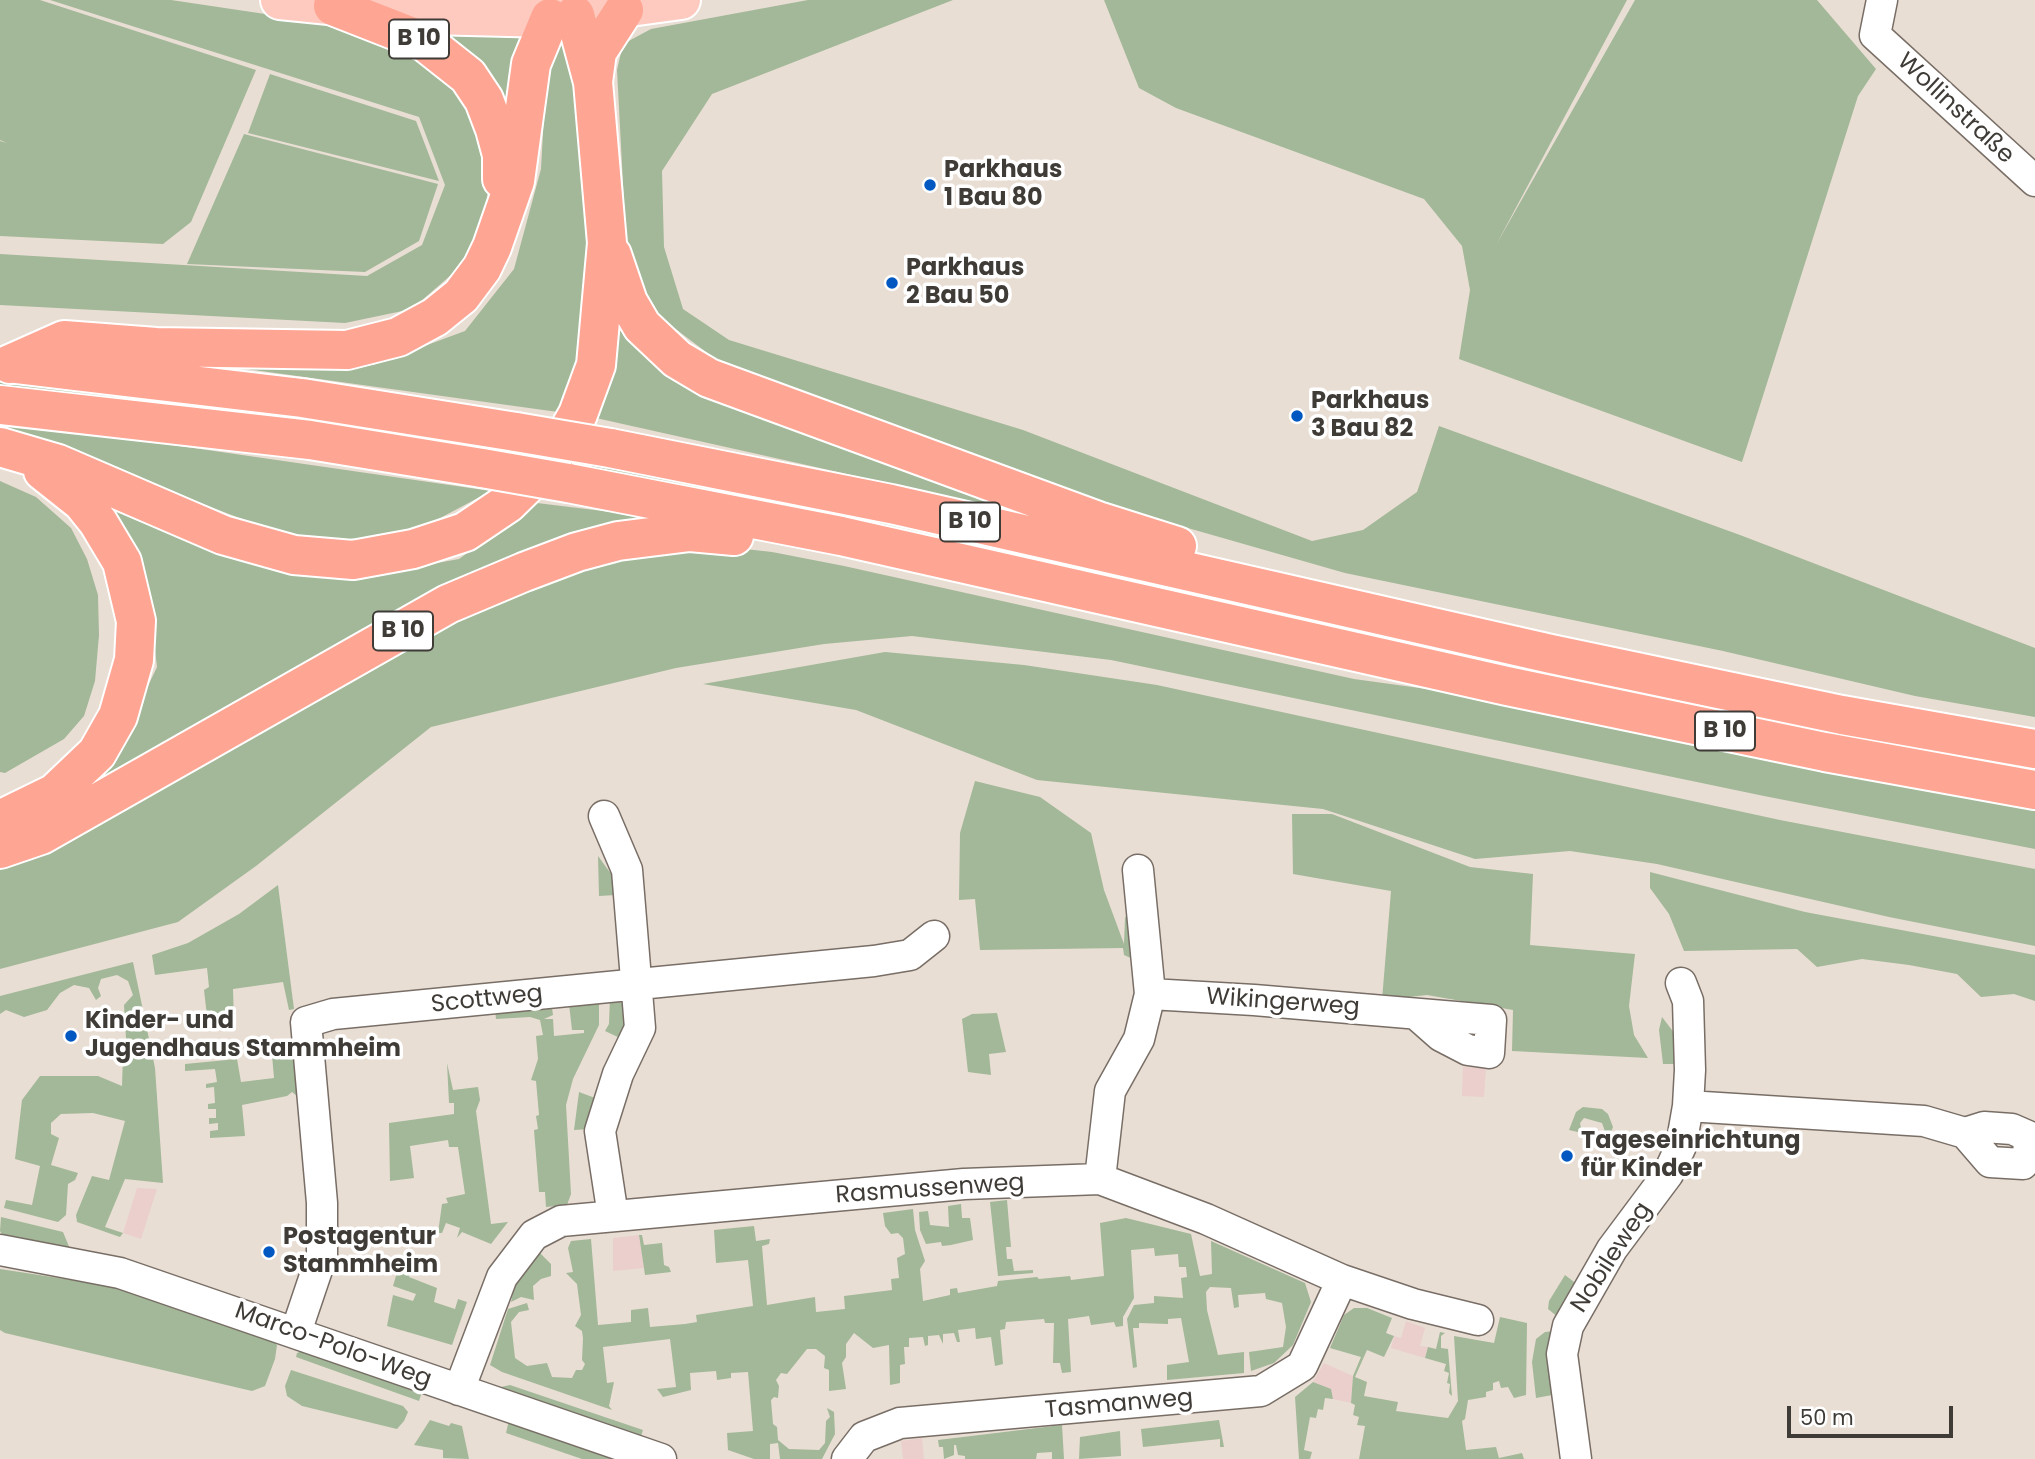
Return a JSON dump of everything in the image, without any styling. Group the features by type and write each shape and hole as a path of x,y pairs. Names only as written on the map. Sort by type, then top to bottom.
{"highway":[{"name":"B 10","path":"333,6 425,42 468,76 484,100 502,155 501,220"},
{"path":"6,449 58,464 223,535 294,555 353,559 413,549 465,532 508,503 552,460 578,414 596,365 607,243 593,82 597,52 624,10"},
{"name":"B 10","path":"5,363 64,340 156,347 303,351 346,349 388,340 415,329 461,296 482,268 515,181 531,64 562,17"},
{"path":"562,17 593,82"},
{"path":"607,243 628,302 642,326 677,359 709,378 1098,521 1277,573 1328,604"},
{"name":"B 10","path":"5,363 302,398 610,449 891,504 1328,604 1842,715 2035,749"},
{"name":"B 10","path":"0,405 310,440 568,483 841,537 1507,687 1825,752 2035,790"},
{"path":"0,820 55,793 97,753 125,698 136,643 136,621 128,579 111,541 66,487 6,449"},
{"name":"B 10","path":"0,849 41,835 448,604 577,552 618,541 690,532 788,545 841,537"}],"main road":[{"path":"280,0 427,15 562,17 681,0"}],"street":[{"name":"Wollinstraße","path":"1882,0 1875,35 2035,181"},
{"path":"604,816 627,870 640,1028 618,1074 600,1131 612,1216"},
{"path":"1100,1179 1110,1091 1139,1039 1150,994 1138,870"},
{"name":"Scottweg","path":"296,1332 322,1255 322,1202 306,1023 333,1014 889,959 910,955 933,936"},
{"name":"Nobileweg","path":"1576,1459 1562,1354 1568,1326 1612,1249 1668,1174 1681,1146 1688,1106 1688,1001 1681,983"},
{"name":"Wikingerweg","path":"1150,994 1416,1014"},
{"path":"1688,1106 1924,1121 1965,1133 1990,1162 2023,1164 2029,1157 2028,1136 2012,1129 1984,1127 1965,1133"},
{"name":"Rasmussenweg","path":"458,1390 502,1277 518,1251 534,1235 561,1222 964,1184 1100,1179 1206,1219 1342,1280 1413,1304 1478,1320"},
{"name":"Marco-Polo-Weg","path":"0,1250 116,1271 661,1459"},
{"name":"Tasmanweg","path":"847,1459 864,1437 900,1423 1261,1391 1302,1366 1342,1280"}],"shaded area":[{"path":"1463,1067 1486,1068 1484,1097 1462,1096"},
{"path":"137,1188 157,1189 141,1239 123,1233"},
{"path":"639,1235 644,1268 613,1271 613,1238"},
{"path":"1406,1321 1425,1328 1420,1346 1428,1347 1425,1358 1391,1348 1394,1336 1401,1338"},
{"path":"1324,1363 1353,1376 1351,1403 1333,1399 1330,1389 1313,1382"},
{"path":"922,1438 924,1459 903,1459 901,1441"}],"green space":[{"path":"0,0 40,0 256,70 191,222 163,244 0,236 0,141 7,143 0,140"},
{"path":"50,0 171,0 292,18 374,34 433,64 465,102 488,155 487,214 459,268 412,309 345,323 0,305 0,254 367,276 422,245 445,185 419,117"},
{"path":"808,0 953,0 712,94 662,171 664,247 683,309 729,340 1023,430 1312,541 1363,530 1417,492 1439,426 1740,535 2035,648 2035,717 1915,696 1723,651 1345,573 1111,506 718,361 657,315 627,260 617,70 623,44 651,29"},
{"path":"1104,0 1627,0 1496,245 1635,0 1817,0 1876,69 1858,96 1742,462 1459,359 1470,290 1462,246 1424,199 1176,108 1139,88"},
{"path":"435,31 528,34 514,156"},
{"path":"559,34 577,60 594,261 585,361 558,412 232,367 373,365 465,331 514,269 541,169 547,58"},
{"path":"270,74 416,121 439,181 248,133"},
{"path":"244,134 438,184 419,241 365,272 187,264"},
{"path":"616,302 661,363 1062,522 587,416"},
{"path":"0,377 250,404 245,414 0,387"},
{"path":"0,420 491,491 412,533 324,542 247,521 0,425"},
{"path":"599,460 843,511 1788,721 1787,730 589,470"},
{"path":"0,481 36,497 71,528 87,559 98,595 99,635 95,681 84,716 64,739 5,773 0,772"},
{"path":"95,488 139,514 233,558 359,577 459,559 537,503 652,517 77,798 136,711 157,667 148,588"},
{"path":"700,544 772,552 844,566 1354,679 1463,694 2035,807 2035,849 1764,796 1111,660 912,636 824,644 676,668 431,727 256,866 178,922 0,969 0,862 497,597 569,565"},
{"path":"885,652 1024,665 1157,685 1780,820 2035,869 2035,946 1889,917 1657,864 1570,851 1475,859 1323,809 1037,780 856,710 703,684"},
{"path":"975,781 1040,797 1091,833 1104,890 1124,944 1125,918 1129,909 1135,960 1124,955 1123,948 980,950 975,899 959,900 960,833"},
{"path":"1292,814 1332,814 1470,867 1533,874 1530,945 1635,954 1629,1006 1634,1035 1648,1058 1512,1051 1513,1010 1427,995 1382,1000 1391,891 1293,874"},
{"path":"598,856 614,878 616,895 599,896"},
{"path":"1650,872 1805,912 2035,955 2035,1001 2014,994 1981,997 1957,974 1909,965 1862,959 1817,967 1797,949 1684,951 1669,914 1650,888"},
{"path":"278,885 294,1009 289,1010 283,982 233,989 234,1021 208,1025 204,990 209,987 207,968 155,975 152,955 188,943 239,914"},
{"path":"133,962 155,1068 163,1183 125,1179 105,1227 123,1233 120,1237 77,1222 76,1215 92,1176 109,1180 125,1121 93,1113 61,1114 51,1123 51,1134 59,1138 51,1165 78,1173 75,1180 68,1184 66,1215 58,1222 4,1208 6,1200 32,1205 40,1166 15,1159 22,1100 40,1076 98,1076 122,1086 123,1055 127,1055 124,1005 133,995 128,981 117,975 101,979 98,988 101,996 96,1000 89,988 74,985 60,993 47,1010 24,1017 6,1010 0,1014 0,996"},
{"path":"610,997 624,1004 625,1027 620,1038 605,1031 609,1024"},
{"path":"599,1001 599,1025 573,1079 566,1105 571,1194 567,1205 546,1207 545,1192 539,1192 534,1130 538,1129 536,1116 539,1115 536,1081 531,1080 538,1059 536,1036 543,1035 540,1020 530,1017 496,1019 495,1010 552,1008 553,1015 544,1019 553,1019 554,1036 584,1033 584,1030 572,1030 569,1004"},
{"path":"997,1013 1006,1052 989,1054 991,1075 968,1072 962,1019 972,1014"},
{"path":"1662,1017 1675,1034 1679,1064 1663,1064 1659,1030"},
{"path":"294,1053 302,1125 297,1096 292,1092 287,1096 242,1105 245,1136 210,1138 210,1131 218,1130 218,1123 209,1124 209,1118 216,1118 216,1109 208,1109 208,1104 215,1103 214,1087 206,1088 206,1084 217,1082 215,1069 185,1071 185,1064 237,1059 241,1082 274,1078 272,1055"},
{"path":"447,1063 453,1090 478,1087 480,1100 476,1111 491,1224 508,1222 491,1244 462,1232 457,1238 460,1228 446,1223 442,1233 438,1233 442,1204 448,1203 446,1198 465,1194 458,1147 449,1147 448,1140 410,1146 414,1178 390,1181 389,1123 454,1114 454,1103 449,1103"},
{"path":"579,1092 595,1098 590,1129 574,1130"},
{"path":"1583,1107 1602,1109 1608,1114 1613,1127 1607,1143 1603,1142 1606,1134 1602,1123 1584,1118 1580,1123 1582,1133 1569,1130 1576,1112"},
{"path":"1007,1200 1011,1247 1006,1247 1007,1259 1012,1259 1014,1271 1033,1270 1033,1273 998,1276 990,1202"},
{"path":"961,1204 962,1218 970,1218 973,1240 942,1246 941,1242 926,1244 920,1230 919,1212 928,1211 930,1225 949,1227 948,1206"},
{"path":"913,1209 915,1230 925,1261 920,1269 923,1301 950,1295 950,1289 957,1288 958,1293 997,1286 998,1281 1070,1276 1071,1280 1104,1276 1100,1223 1126,1218 1191,1234 1200,1276 1212,1274 1211,1241 1305,1283 1311,1302 1293,1345 1274,1363 1251,1371 1249,1352 1283,1347 1286,1327 1282,1303 1266,1299 1265,1293 1238,1295 1239,1307 1234,1308 1231,1288 1210,1287 1206,1292 1207,1310 1218,1355 1244,1352 1244,1373 1167,1380 1167,1365 1189,1362 1181,1318 1168,1319 1168,1324 1139,1323 1139,1328 1133,1328 1137,1367 1133,1368 1127,1319 1134,1305 1154,1303 1154,1296 1183,1298 1181,1278 1187,1277 1186,1267 1179,1267 1178,1254 1155,1256 1154,1248 1131,1250 1134,1298 1123,1317 1123,1326 1116,1327 1114,1322 1091,1325 1089,1316 1068,1319 1071,1372 1062,1373 1060,1363 1053,1363 1054,1323 1045,1323 1044,1319 1006,1322 1005,1329 1000,1330 1003,1364 995,1366 991,1337 976,1339 975,1328 958,1330 960,1342 957,1342 954,1333 943,1334 943,1344 939,1335 928,1336 928,1345 925,1346 923,1337 909,1338 909,1347 904,1347 905,1364 900,1365 900,1383 890,1385 889,1345 873,1348 854,1333 846,1344 846,1357 842,1363 846,1389 829,1391 829,1370 824,1368 825,1356 816,1349 807,1349 787,1374 781,1373 776,1380 779,1386 778,1398 771,1400 773,1424 777,1427 778,1440 789,1449 819,1450 825,1443 826,1421 830,1417 827,1408 834,1412 835,1434 822,1459 780,1459 778,1443 770,1444 770,1459 754,1459 728,1450 727,1433 753,1431 748,1372 731,1373 731,1378 717,1380 716,1371 690,1373 691,1390 663,1397 657,1389 676,1387 670,1339 603,1347 607,1383 614,1382 609,1406 612,1410 502,1372 490,1365 508,1309 527,1303 529,1310 519,1312 511,1322 515,1358 527,1366 547,1363 552,1377 572,1378 576,1370 582,1370 585,1364 582,1360 582,1331 575,1326 581,1315 577,1284 566,1273 573,1272 568,1248 571,1241 591,1239 598,1325 631,1322 631,1310 648,1308 650,1327 697,1322 696,1315 753,1306 748,1260 716,1263 714,1230 754,1226 756,1241 770,1239 769,1244 762,1246 767,1305 815,1297 816,1312 845,1309 844,1296 892,1290 891,1279 899,1278 897,1258 905,1254 903,1238 898,1233 891,1234 885,1226 883,1213"},
{"path":"1,1217 63,1232 70,1249 3,1236 0,1231"},
{"path":"639,1235 642,1235 644,1245 662,1243 664,1265 669,1267 671,1272 645,1275"},
{"path":"540,1253 551,1264 551,1276 541,1279 533,1286 534,1300 521,1297 511,1302 515,1283 523,1268"},
{"path":"0,1269 111,1286 269,1338 277,1345 265,1386 252,1391 5,1333 0,1330"},
{"path":"398,1269 410,1272 409,1277 437,1288 434,1302 455,1309 458,1299 467,1302 452,1345 387,1326 393,1295 413,1301 416,1294 393,1286"},
{"path":"1565,1275 1578,1285 1559,1318 1548,1309 1549,1301"},
{"path":"1354,1308 1367,1308 1392,1318 1386,1333 1394,1336 1384,1357 1367,1350 1355,1377 1367,1382 1364,1396 1398,1402 1396,1411 1448,1418 1458,1401 1454,1336 1494,1343 1500,1317 1527,1323 1526,1395 1514,1398 1508,1387 1501,1388 1499,1381 1493,1383 1493,1390 1486,1392 1486,1397 1468,1400 1465,1419 1462,1421 1466,1450 1496,1447 1499,1458 1522,1453 1524,1459 1359,1459 1365,1426 1357,1425 1359,1417 1353,1415 1355,1405 1351,1403 1353,1376 1361,1357 1330,1348 1344,1315"},
{"path":"1554,1331 1548,1369 1552,1395 1536,1398 1532,1362 1536,1339 1545,1332"},
{"path":"1440,1332 1445,1333 1441,1336 1441,1348 1448,1349 1452,1396 1449,1393 1450,1384 1447,1383 1449,1373 1444,1371 1446,1364 1425,1358 1428,1347 1436,1349"},
{"path":"307,1349 423,1389 419,1401 296,1357 297,1353"},
{"path":"291,1370 403,1406 408,1412 397,1429 302,1406 287,1396 285,1386"},
{"path":"1313,1382 1331,1389 1333,1399 1325,1398 1323,1410 1318,1409 1316,1418 1310,1417 1304,1450 1312,1452 1310,1459 1299,1459 1295,1397"},
{"path":"510,1385 643,1430 639,1442 497,1393 501,1387"},
{"path":"430,1420 449,1426 451,1423 462,1426 469,1459 443,1458 443,1450 414,1445"},
{"path":"509,1420 614,1456 615,1459 582,1459 506,1433"},
{"path":"1219,1420 1224,1447 1220,1447 1220,1439 1143,1447 1141,1429"},
{"path":"1062,1425 1064,1459 1052,1459 1052,1452 1037,1453 1036,1459 965,1459 965,1456 958,1455 954,1445 954,1455 944,1459 943,1447 939,1447 938,1440"},
{"path":"1120,1431 1121,1456 1079,1459 1080,1437"}],"place":[{"name":"Parkhaus 1 Bau 80","path":"930,185"},
{"name":"Parkhaus 2 Bau 50","path":"892,283"},
{"name":"Parkhaus 3 Bau 82","path":"1297,416"},
{"name":"Kinder- und Jugendhaus Stammheim","path":"71,1036"},
{"name":"Tageseinrichtung für Kinder","path":"1567,1156"},
{"name":"Postagentur Stammheim","path":"269,1252"}]}
